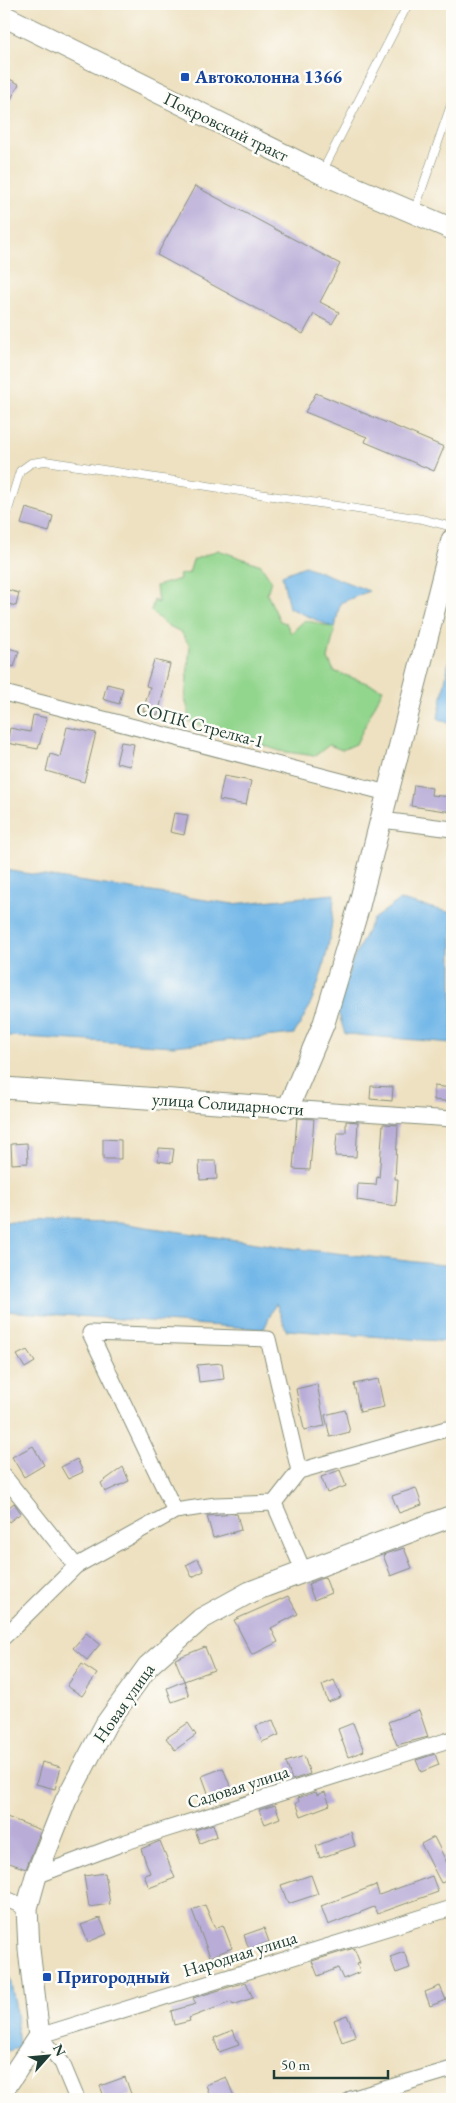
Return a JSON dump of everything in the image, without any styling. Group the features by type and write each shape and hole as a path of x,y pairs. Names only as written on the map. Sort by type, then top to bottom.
{"street":[{"name":"Покровский тракт","path":"4,16 321,174 452,229"},
{"path":"288,1108 324,1023 359,906 452,540"},
{"name":"СОПК Стрелка-1","path":"4,693 387,793"},
{"path":"382,820 452,829"},
{"name":"улица Солидарности","path":"4,1088 452,1119"},
{"path":"175,1511 90,1333 268,1339 299,1471"},
{"path":"274,1503 299,1471 446,1429"},
{"path":"4,1476 76,1566"},
{"path":"4,1637 76,1566 175,1511 216,1504 274,1503"},
{"path":"274,1503 303,1570"},
{"name":"Новая улица","path":"39,2036 29,1949 27,1908 36,1876 66,1800 106,1724 148,1666 201,1619 250,1592 303,1570 452,1516"},
{"name":"Садовая улица","path":"36,1876 126,1842 452,1739"},
{"path":"4,1898 27,1908"},
{"name":"Народная улица","path":"39,2036 452,1908"},
{"path":"4,2089 39,2036 62,2063 77,2099"},
{"path":"351,2099 452,2069"}],"lane":[{"path":"321,174 408,4"},
{"path":"413,214 452,102"},
{"path":"4,523 20,471 31,463 45,461 422,519 452,527"}],"green space":[{"path":"218,550 261,565 271,580 267,594 280,621 286,623 291,633 305,620 335,628 328,659 334,671 383,689 356,744 342,750 329,745 315,756 280,751 188,721 188,709 185,699 190,646 181,632 165,624 151,611 154,600 158,603 156,586 180,579 179,575 189,573 193,560"}],"water":[{"path":"305,566 369,591 340,603 335,628 289,608 282,575"},
{"path":"452,645 452,725 438,718"},
{"path":"4,870 233,904 334,894 328,948 311,1002 294,1034 173,1046 7,1036 4,1034"},
{"path":"400,900 452,913 452,1043 345,1034 337,1008 352,962 373,919"},
{"path":"4,1221 119,1223 291,1248 452,1266 452,1342 286,1330 276,1303 264,1329 4,1311"},
{"path":"4,1951 15,2003 19,2048 4,2052"}],"building":[{"path":"4,76 19,84 4,112"},
{"path":"195,186 340,264 320,302 339,312 332,324 314,314 303,334 157,255"},
{"path":"316,393 444,447 434,471 365,442 367,437 305,412"},
{"path":"26,508 53,516 49,532 21,524"},
{"path":"4,589 19,593 16,606 4,603"},
{"path":"4,647 19,651 14,667 4,664"},
{"path":"154,660 170,664 158,715 143,711 150,687 146,686"},
{"path":"107,684 123,688 119,704 103,699"},
{"path":"33,715 47,718 38,749 7,743 10,728 30,732"},
{"path":"67,727 96,733 84,782 46,771 50,754 60,757"},
{"path":"121,742 134,744 130,766 116,763"},
{"path":"224,776 251,781 246,805 219,800"},
{"path":"414,785 432,788 431,795 452,797 452,812 411,806"},
{"path":"174,813 188,815 184,835 170,832"},
{"path":"371,1086 393,1087 392,1101 370,1099"},
{"path":"434,1086 452,1088 452,1102 434,1100"},
{"path":"297,1118 314,1119 310,1170 293,1169"},
{"path":"346,1121 358,1122 356,1157 335,1156 337,1133 346,1133"},
{"path":"383,1124 398,1125 395,1179 398,1179 396,1206 357,1200 358,1184 376,1185 377,1177 379,1178"},
{"path":"103,1139 121,1140 121,1159 103,1159"},
{"path":"27,1143 28,1163 12,1164 11,1144"},
{"path":"159,1148 174,1149 172,1163 158,1161"},
{"path":"199,1161 216,1161 217,1179 200,1180"},
{"path":"27,1350 35,1362 25,1368 17,1355"},
{"path":"222,1363 224,1379 199,1382 197,1365"},
{"path":"378,1379 384,1407 360,1412 354,1384"},
{"path":"317,1384 325,1426 304,1430 296,1389"},
{"path":"345,1410 350,1432 330,1437 325,1415"},
{"path":"33,1446 44,1465 24,1477 12,1457"},
{"path":"77,1459 83,1472 68,1479 61,1467"},
{"path":"123,1467 129,1481 105,1492 101,1483"},
{"path":"340,1470 346,1486 327,1493 321,1477"},
{"path":"416,1488 422,1505 399,1513 392,1496"},
{"path":"14,1503 21,1513 9,1522 4,1515 4,1511"},
{"path":"237,1514 241,1530 213,1538 207,1516"},
{"path":"404,1548 412,1568 391,1576 383,1555"},
{"path":"198,1559 204,1571 192,1577 186,1565"},
{"path":"325,1577 331,1593 314,1600 308,1584"},
{"path":"288,1596 298,1614 271,1628 278,1642 252,1655 234,1620"},
{"path":"86,1633 100,1644 87,1660 73,1648"},
{"path":"205,1647 214,1670 184,1681 175,1659"},
{"path":"82,1664 97,1674 82,1696 67,1686"},
{"path":"334,1680 341,1697 328,1702 322,1685"},
{"path":"184,1681 189,1696 172,1702 167,1688"},
{"path":"419,1710 428,1737 397,1745 388,1722"},
{"path":"273,1720 279,1735 262,1742 256,1726"},
{"path":"188,1723 196,1735 175,1750 166,1738"},
{"path":"353,1723 364,1751 348,1757 338,1729"},
{"path":"435,1754 439,1765 421,1772 416,1760"},
{"path":"304,1756 310,1774 292,1780 286,1762"},
{"path":"42,1762 61,1767 55,1789 36,1784"},
{"path":"223,1768 233,1793 211,1801 202,1776"},
{"path":"316,1792 317,1795 325,1792 330,1805 301,1816 296,1803 299,1802 298,1798"},
{"path":"275,1805 280,1818 265,1824 259,1810"},
{"path":"4,1816 41,1830 26,1869 4,1861"},
{"path":"213,1824 217,1836 200,1843 195,1830"},
{"path":"351,1832 355,1846 320,1858 316,1846"},
{"path":"434,1837 447,1863 452,1861 452,1879 441,1883 421,1844"},
{"path":"160,1841 175,1878 149,1888 144,1875 150,1873 141,1849"},
{"path":"105,1873 110,1904 89,1907 84,1876"},
{"path":"311,1875 318,1894 288,1904 281,1885"},
{"path":"432,1876 438,1892 377,1914 374,1907 328,1925 321,1906 376,1885 379,1895"},
{"path":"205,1905 215,1928 223,1925 232,1948 210,1957 192,1910"},
{"path":"100,1918 107,1934 88,1942 81,1925"},
{"path":"264,1928 269,1942 249,1949 244,1935"},
{"path":"354,1948 360,1963 357,1964 360,1972 343,1979 338,1968 318,1976 312,1961"},
{"path":"404,1952 410,1968 396,1973 390,1957"},
{"path":"246,1982 253,1998 233,2005 231,2002 189,2018 190,2021 174,2025 171,2011 196,2004 193,1998"},
{"path":"440,1986 446,2000 430,2006 425,1992"},
{"path":"347,2015 356,2037 342,2042 334,2020"},
{"path":"233,2030 239,2045 219,2052 214,2038"},
{"path":"125,2077 131,2094 115,2099 105,2099 100,2086"},
{"path":"226,2077 235,2099 211,2099 206,2085"}],"place":[{"name":"Автоколонна 1366","path":"185,77"},
{"name":"Пригородный","path":"47,1977"}]}
